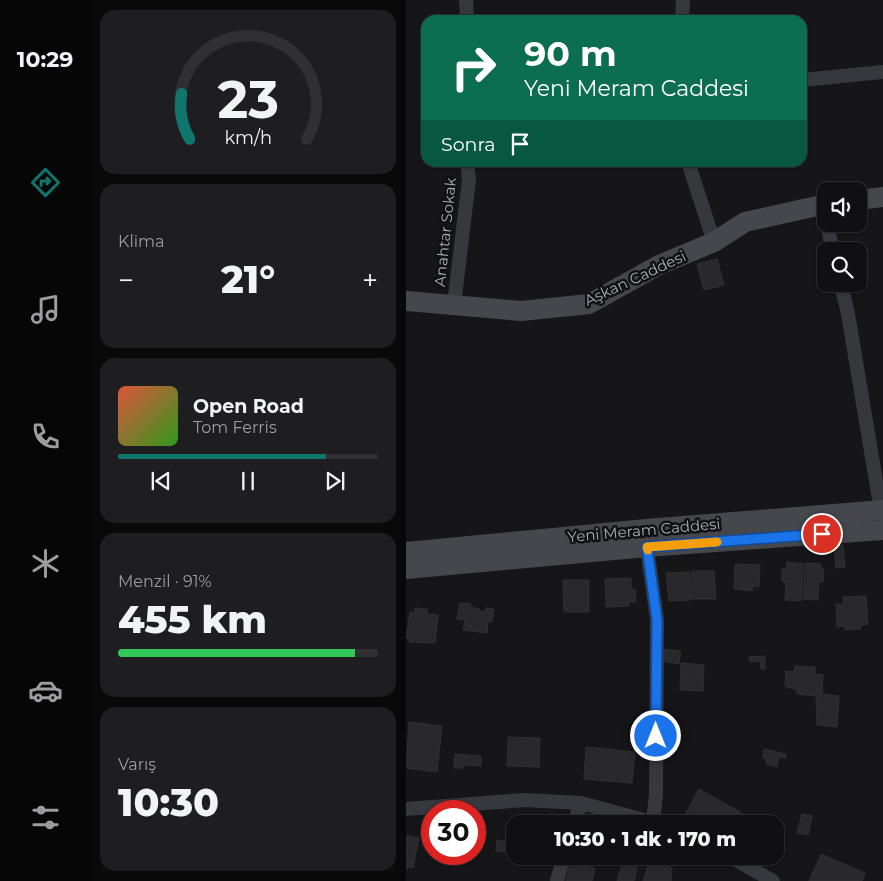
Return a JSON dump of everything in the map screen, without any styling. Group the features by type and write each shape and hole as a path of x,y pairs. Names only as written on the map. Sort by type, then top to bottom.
{"main road":[{"path":"867,199 883,197"},
{"name":"Aşkan Caddesi","path":"406,301 521,310 589,304 659,265 714,242 745,222 817,214"},
{"name":"Yeni Meram Caddesi","path":"406,569 647,547 882,517"},
{"name":"Yeni Meram Caddesi","path":"406,552 646,529 882,517"}],"street":[{"path":"466,0 467,15"},
{"path":"682,15 683,0"},
{"path":"807,80 883,72"},
{"name":"Anahtar Sokak","path":"454,305 468,180 467,167"},
{"path":"690,167 714,242"},
{"path":"843,292 882,517"},
{"path":"647,547 657,620 656,815"},
{"path":"406,809 525,800 581,803 628,815"},
{"path":"577,815 581,803"},
{"path":"557,881 561,865"},
{"path":"745,865 773,881"}],"building":[{"path":"717,259 724,285 704,290 697,264"},
{"path":"843,545 845,567 836,568 834,546"},
{"path":"787,562 803,564 801,601 785,600 786,582 782,581 782,569 786,569"},
{"path":"805,563 821,564 821,569 824,569 823,582 819,582 818,600 803,599"},
{"path":"735,564 760,565 759,587 753,586 752,591 734,589"},
{"path":"692,571 714,571 716,599 692,599"},
{"path":"690,572 691,600 669,601 666,573"},
{"path":"631,578 631,589 635,589 636,602 629,602 629,606 606,607 605,579"},
{"path":"563,580 589,580 589,612 564,612"},
{"path":"866,596 868,624 861,625 861,629 845,630 845,626 837,627 836,604 844,604 843,597"},
{"path":"460,603 471,604 470,607 479,609 479,611 485,612 486,608 494,609 492,622 488,621 487,633 463,630 465,620 457,619"},
{"path":"415,608 427,609 427,614 438,615 435,643 409,642 410,638 406,638 410,612 415,612"},
{"path":"662,649 681,651 679,664 661,661"},
{"path":"765,656 765,669 761,669 760,661 750,662 749,657"},
{"path":"681,663 704,665 703,691 680,690"},
{"path":"795,666 815,667 815,674 823,675 822,694 839,696 837,727 817,725 816,696 797,694 797,690 785,686 786,671 794,672"},
{"path":"409,722 442,726 437,772 406,768"},
{"path":"508,737 540,738 539,767 507,766"},
{"path":"586,747 635,752 632,783 584,779"},
{"path":"764,749 786,754 785,758 779,757 777,767 766,764 767,759 763,758"},
{"path":"455,754 481,756 481,766 464,765 463,768 454,768"},
{"path":"699,789 742,813 741,815 685,815"},
{"path":"802,814 812,816 808,835 797,833"},
{"path":"406,835 419,838 413,868 407,867 407,870"},
{"path":"497,840 506,841 506,852 496,851"},
{"path":"821,854 865,873 862,881 809,881"},
{"path":"570,865 595,868 592,881 566,881"},
{"path":"622,865 637,865 634,881 617,881"},
{"path":"648,865 664,865 672,868 671,881 643,881"}],"slow traffic":[{"path":"648,550 647,547 717,542"}],"route":[{"path":"656,736 657,620 647,547 822,534"}]}
